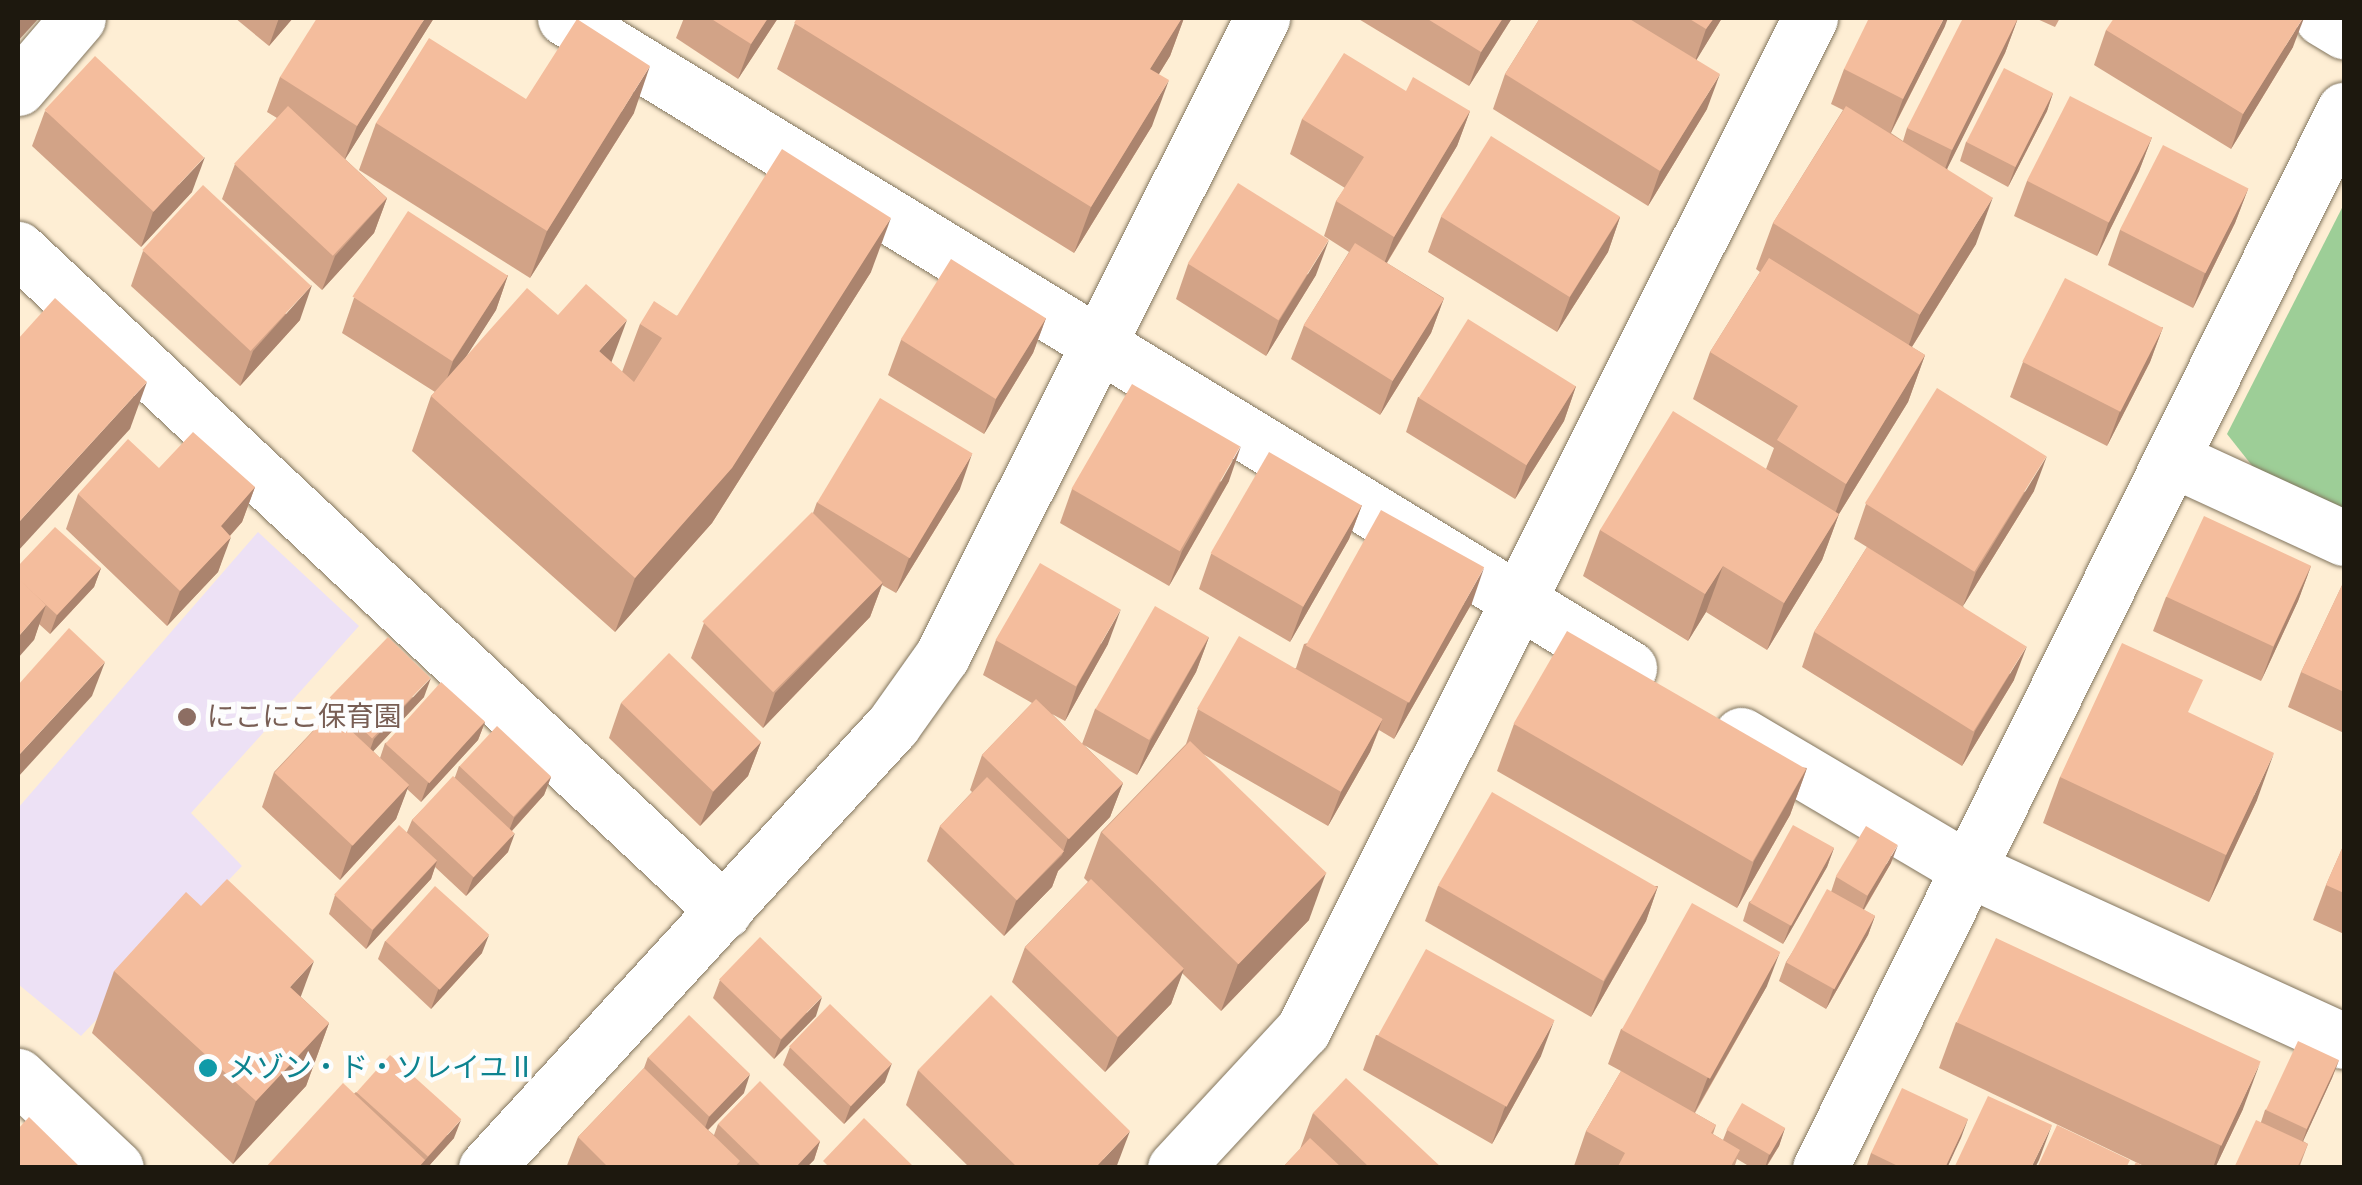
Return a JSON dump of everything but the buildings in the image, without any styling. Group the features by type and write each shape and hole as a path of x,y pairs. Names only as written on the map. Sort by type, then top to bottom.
{"street":[{"path":"18,88 78,18"},
{"path":"564,18 1518,602 1968,870 2344,1040"},
{"path":"486,1168 894,725 942,656 1262,18"},
{"path":"1175,1168 1303,1030 1810,18"},
{"path":"2322,18 2344,31"},
{"path":"1820,1168 2344,110"},
{"path":"18,249 724,911"},
{"path":"2172,459 2344,538"},
{"path":"18,1076 116,1168"}],"shaded area":[{"name":"にこにこ保育園","path":"258,532 359,626 191,813 242,866 81,1036 18,984 18,808"}],"green space":[{"path":"2344,204 2344,514 2261,477 2227,434"}],"place":[{"name":"にこにこ保育園","path":"187,717"},
{"name":"メゾン・ド・ソレイユⅡ","path":"208,1068"}]}
